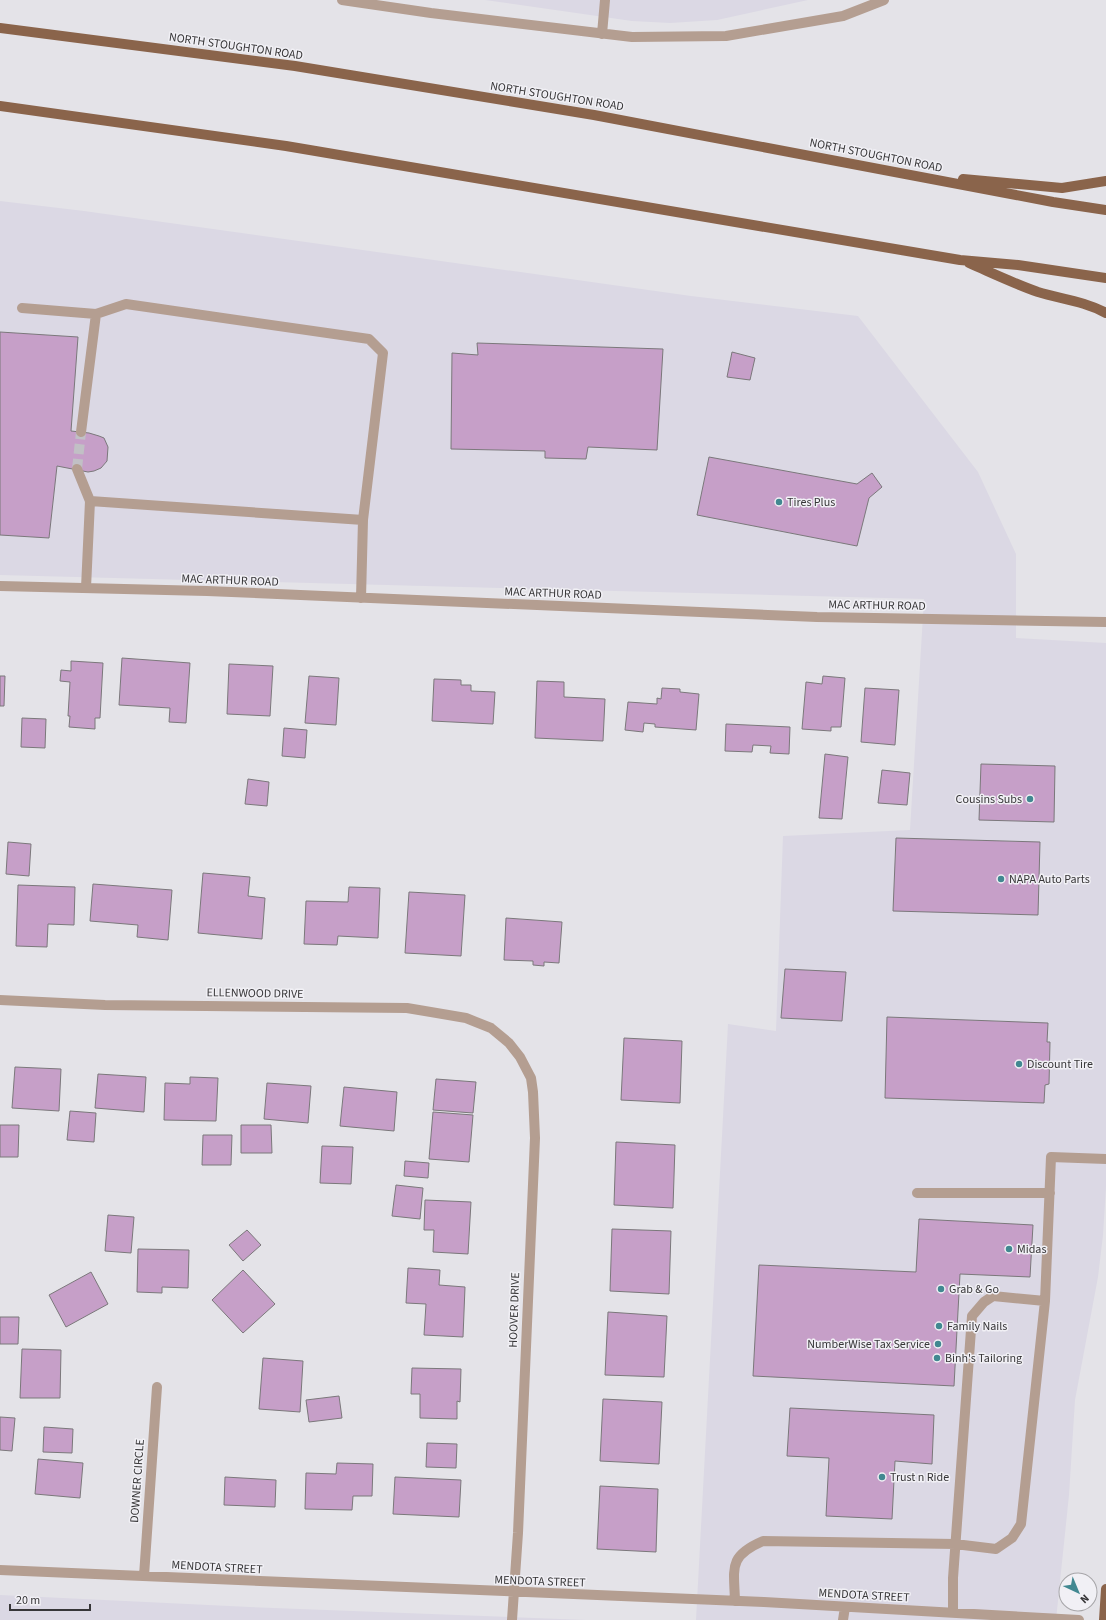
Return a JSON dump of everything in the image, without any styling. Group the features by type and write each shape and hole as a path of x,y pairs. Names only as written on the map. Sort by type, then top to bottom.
{"main road":[{"name":"NORTH STOUGHTON ROAD","path":"0,28 295,66 640,122 1053,202 1106,210"},
{"path":"0,106 286,146 960,260 1018,265 1106,278"},
{"path":"906,174 1062,188 1106,181"},
{"path":"960,260 1021,286 1088,305 1106,313"},
{"path":"1104,1620 1106,1589"}],"street":[{"path":"342,0 374,2 632,37 726,36 843,16 884,0"},
{"path":"602,34 605,0"},
{"path":"22,308 96,314 126,304 369,339 383,353 363,520 361,598"},
{"path":"81,432 96,314"},
{"path":"77,468 90,502 86,588"},
{"path":"90,502 363,520"},
{"name":"MAC ARTHUR ROAD","path":"0,586 207,591 817,617 1106,622"},
{"name":"ELLENWOOD DRIVE","path":"0,1000 105,1004 407,1008 466,1018 491,1028 503,1038"},
{"name":"HOOVER DRIVE","path":"503,1038 520,1057 531,1078 535,1138 518,1525 512,1620"},
{"path":"735,1601 734,1567 740,1554 763,1541 956,1544 996,1549 1012,1538 1021,1524 1045,1301 1051,1157 1106,1159"},
{"path":"918,1193 1050,1193"},
{"path":"952,1613 972,1316 984,1302 993,1296 1045,1301"},
{"name":"DOWNER CIRCLE","path":"144,1576 157,1387"},
{"name":"MENDOTA STREET","path":"0,1570 514,1593 735,1601 1079,1620"},
{"path":"843,1620 845,1607"}],"shaded area":[{"path":"485,0 808,0 717,20 670,23 632,21"},
{"path":"0,201 84,211 691,296 858,316 978,472 1016,554 1016,638 1106,643 1106,1187 1103,1235 1098,1277 1075,1400 1069,1495 1061,1572 1058,1572 1056,1620 696,1620 728,1024 776,1031 783,836 910,830 924,599 0,575"},
{"path":"0,1595 250,1607 586,1620 0,1620"}],"building":[{"path":"0,332 78,337 71,431 89,433 104,438 108,447 107,461 101,468 94,471 88,472 57,466 49,538 0,535"},
{"path":"477,343 663,349 657,450 588,447 586,459 545,458 545,451 451,449 452,353 478,355"},
{"path":"732,352 755,358 750,380 727,377"},
{"path":"709,457 857,484 872,473 882,487 869,498 857,546 697,515"},
{"path":"122,658 190,663 186,723 169,722 170,708 119,705"},
{"path":"71,661 103,663 100,718 95,718 95,729 69,727 70,716 68,716 70,682 60,681 61,670 71,671"},
{"path":"229,664 273,666 270,716 227,714"},
{"path":"0,676 5,676 4,706 0,706"},
{"path":"309,676 339,678 336,725 305,723"},
{"path":"823,676 845,678 841,727 831,727 831,731 802,729 806,682 822,684"},
{"path":"434,679 461,680 461,685 471,685 471,691 495,692 493,724 432,721"},
{"path":"537,681 564,682 564,697 605,699 603,741 535,738"},
{"path":"662,688 680,689 680,692 699,694 696,730 655,727 655,724 644,723 643,732 625,730 628,702 657,704 657,698 661,699"},
{"path":"865,688 899,690 895,745 861,742"},
{"path":"22,718 46,719 45,748 21,747"},
{"path":"726,724 790,727 789,754 770,753 771,746 753,745 752,752 725,751"},
{"path":"284,728 307,730 305,758 282,756"},
{"path":"825,754 848,757 842,819 819,818"},
{"path":"981,764 1055,766 1054,822 979,820"},
{"path":"882,770 910,773 907,805 878,803"},
{"path":"248,779 269,782 267,806 245,804"},
{"path":"896,838 1040,842 1038,915 893,911"},
{"path":"8,842 31,844 29,876 6,874"},
{"path":"203,873 250,877 248,896 265,898 262,939 198,933"},
{"path":"93,884 172,890 168,940 137,937 138,925 90,921"},
{"path":"18,885 75,887 74,925 48,924 47,947 16,946"},
{"path":"349,887 380,888 378,938 338,936 337,945 304,944 306,901 348,902"},
{"path":"409,892 465,895 461,956 405,953"},
{"path":"506,918 562,922 559,963 544,962 544,966 533,965 533,961 504,960"},
{"path":"785,969 846,972 842,1021 781,1018"},
{"path":"887,1017 1048,1023 1047,1042 1050,1042 1049,1084 1045,1085 1044,1103 885,1098"},
{"path":"624,1038 682,1041 680,1103 621,1100"},
{"path":"15,1067 61,1069 59,1111 12,1108"},
{"path":"98,1074 146,1077 144,1112 95,1108"},
{"path":"190,1077 218,1078 216,1121 164,1120 165,1083 190,1084"},
{"path":"436,1079 476,1082 473,1113 433,1110"},
{"path":"267,1083 311,1086 308,1123 264,1119"},
{"path":"344,1087 397,1092 394,1131 340,1126"},
{"path":"70,1111 96,1113 94,1142 67,1140"},
{"path":"433,1112 473,1115 469,1162 429,1159"},
{"path":"0,1125 19,1125 18,1157 0,1157"},
{"path":"241,1125 271,1125 272,1153 241,1153"},
{"path":"203,1135 232,1135 231,1165 202,1165"},
{"path":"616,1142 675,1145 673,1208 614,1205"},
{"path":"322,1146 353,1147 351,1184 320,1183"},
{"path":"405,1161 429,1163 428,1178 404,1176"},
{"path":"396,1185 423,1188 420,1219 392,1216"},
{"path":"425,1200 471,1202 468,1254 433,1252 434,1230 424,1230"},
{"path":"108,1215 134,1217 131,1253 105,1251"},
{"path":"919,1219 1033,1225 1030,1277 960,1274 954,1386 753,1376 759,1265 916,1272"},
{"path":"612,1229 671,1231 669,1294 610,1291"},
{"path":"247,1230 261,1245 243,1261 229,1245"},
{"path":"138,1249 189,1250 188,1288 162,1287 162,1293 137,1292"},
{"path":"408,1268 440,1270 439,1285 465,1287 463,1337 424,1335 426,1304 406,1303"},
{"path":"243,1270 275,1304 243,1333 212,1300"},
{"path":"91,1272 108,1304 66,1327 49,1295"},
{"path":"608,1312 667,1316 664,1377 605,1375"},
{"path":"0,1317 19,1317 18,1344 0,1344"},
{"path":"22,1349 61,1350 60,1398 20,1398"},
{"path":"263,1358 303,1361 300,1412 259,1409"},
{"path":"412,1368 461,1369 460,1402 457,1401 457,1419 420,1418 420,1394 411,1394"},
{"path":"339,1396 342,1418 309,1422 306,1400"},
{"path":"603,1399 662,1402 659,1464 600,1461"},
{"path":"790,1408 934,1415 932,1464 895,1461 892,1519 826,1516 829,1458 787,1456"},
{"path":"0,1417 15,1418 12,1451 0,1450"},
{"path":"44,1427 73,1429 72,1453 43,1452"},
{"path":"427,1443 457,1444 456,1468 426,1467"},
{"path":"38,1459 83,1463 80,1498 35,1494"},
{"path":"337,1463 373,1464 372,1496 353,1496 352,1510 305,1509 306,1473 336,1474"},
{"path":"225,1477 276,1480 275,1507 224,1505"},
{"path":"395,1477 461,1480 459,1517 393,1514"},
{"path":"600,1486 658,1489 656,1552 597,1549"}],"tunnel":[{"path":"77,469 81,432"}],"place":[{"name":"Tires Plus","path":"779,502"},
{"name":"Cousins Subs","path":"1030,799"},
{"name":"NAPA Auto Parts","path":"1001,879"},
{"name":"Discount Tire","path":"1019,1064"},
{"name":"Midas","path":"1009,1249"},
{"name":"Grab & Go","path":"941,1289"},
{"name":"Family Nails","path":"939,1326"},
{"name":"NumberWise Tax Service","path":"938,1344"},
{"name":"Binh's Tailoring","path":"937,1358"},
{"name":"Trust n Ride","path":"882,1477"}]}
